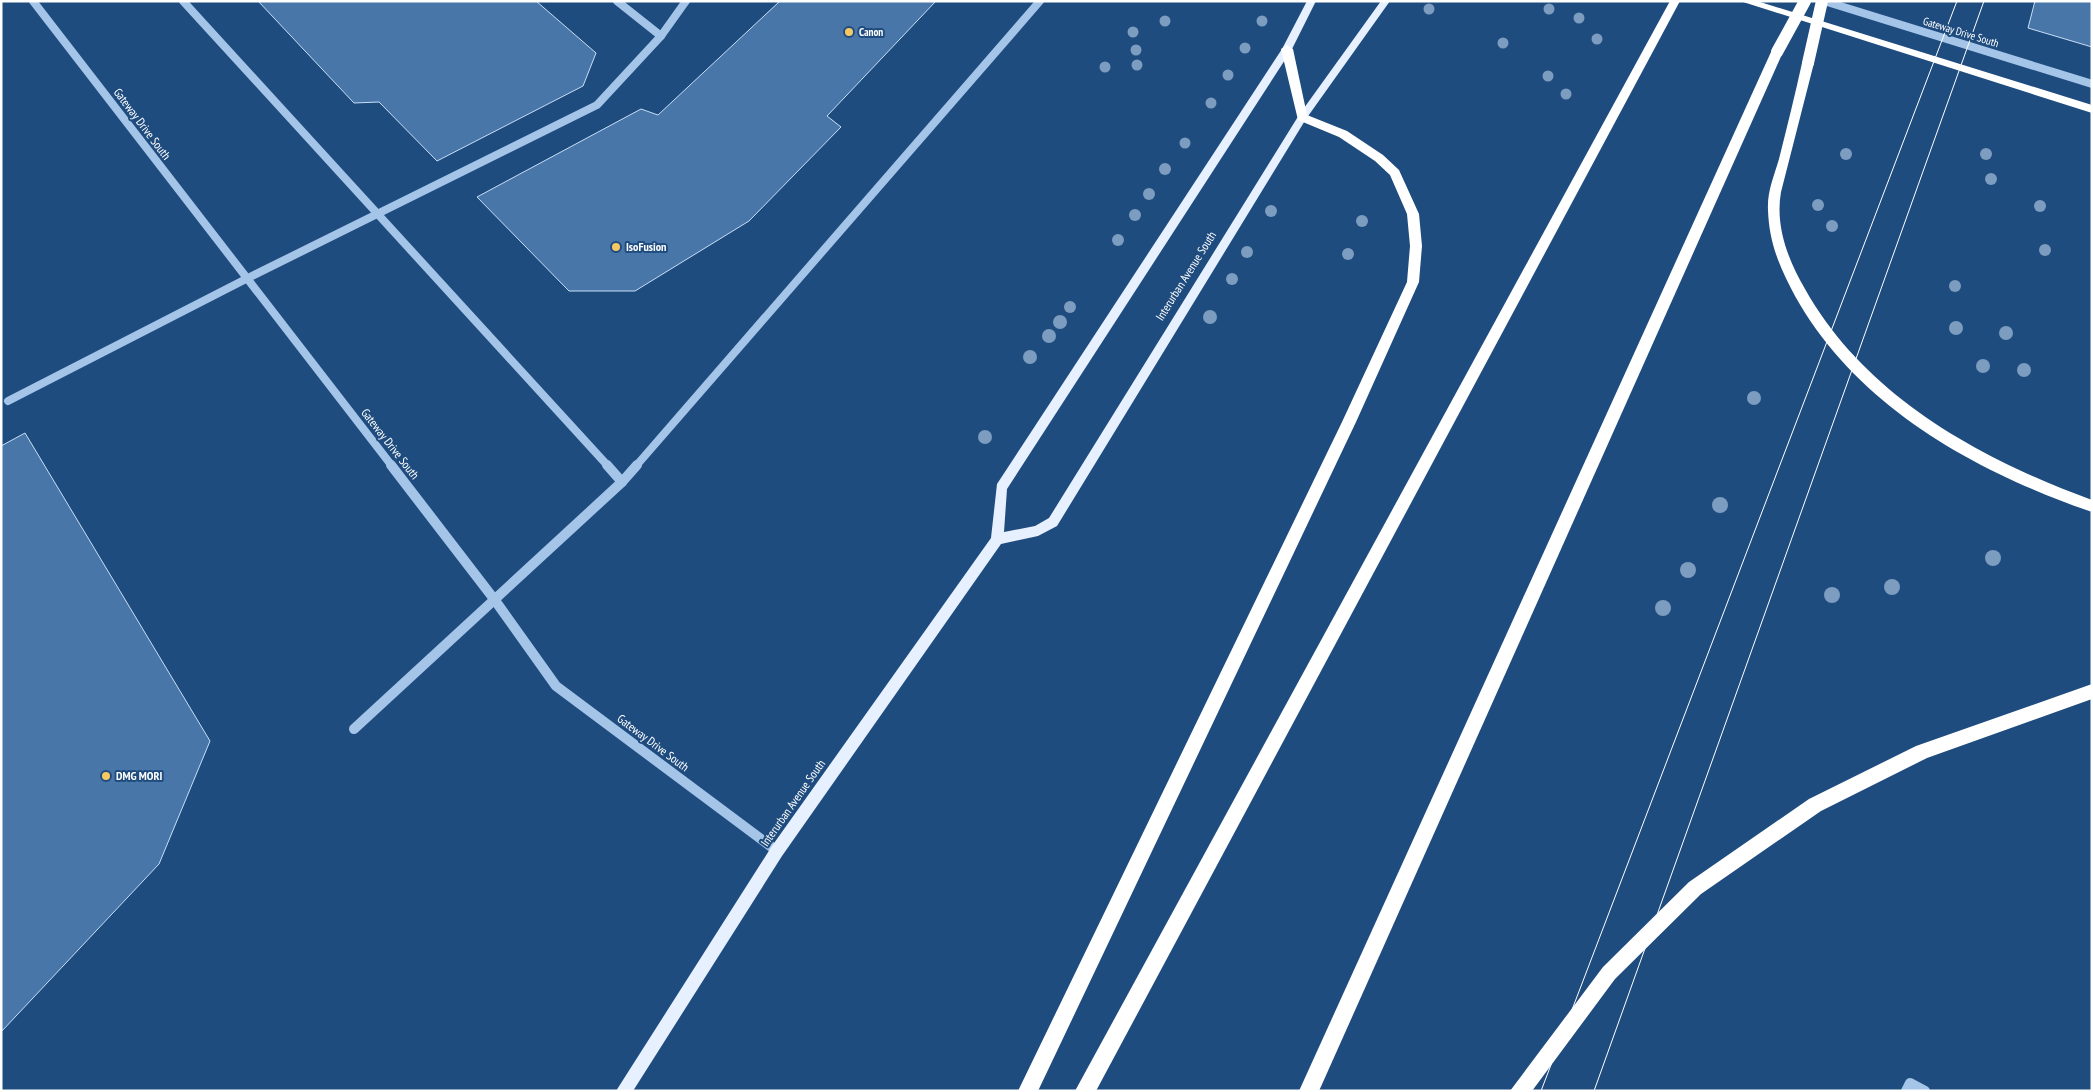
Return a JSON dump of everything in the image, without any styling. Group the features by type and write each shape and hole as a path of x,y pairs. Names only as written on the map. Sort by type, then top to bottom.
{"highway":[{"path":"1085,1091 1675,1"},
{"path":"1745,1 2092,109"},
{"path":"1309,1091 1777,52 1805,1"},
{"path":"1823,1 1773,204 1780,251 1799,295 1827,336 1863,374 1912,415 1951,442 2001,469 2061,496 2092,506"},
{"path":"1028,1091 1345,430 1413,282 1416,246 1413,214 1395,172 1379,158 1343,134 1302,117 1287,49"},
{"path":"1520,1091 1609,973 1695,888 1815,805 1922,752 2092,691"}],"main road":[{"path":"997,540 1001,488 1287,49 1312,1"},
{"name":"Interurban Avenue South","path":"624,1091 777,851 997,540 1038,531 1052,522 1302,117 1386,1"}],"street":[{"name":"Gateway Drive South","path":"33,1 494,599 556,686 777,851"},
{"path":"183,1 622,482"},
{"path":"617,1 661,36"},
{"path":"8,401 246,279 596,105 661,36 686,1"},
{"path":"354,729 622,482 1040,1"},
{"name":"Gateway Drive South","path":"1823,1 2092,84"},
{"path":"1908,1087 1925,1091"}],"building":[{"path":"258,1 536,1 596,53 583,86 437,161 379,102 354,103"},
{"path":"780,1 936,1 827,116 841,127 749,221 635,291 569,291 477,197 641,109 658,115"},
{"path":"2035,1 2092,1 2092,47 2028,28"},
{"path":"25,433 210,741 159,864 1,1032 1,446"}],"tram line":[{"path":"1541,1091 1957,1"},
{"path":"1594,1091 1984,1"}],"place":[{"name":"Canon","path":"849,32"},
{"name":"IsoFusion","path":"616,247"},
{"name":"DMG MORI","path":"106,776"}]}
